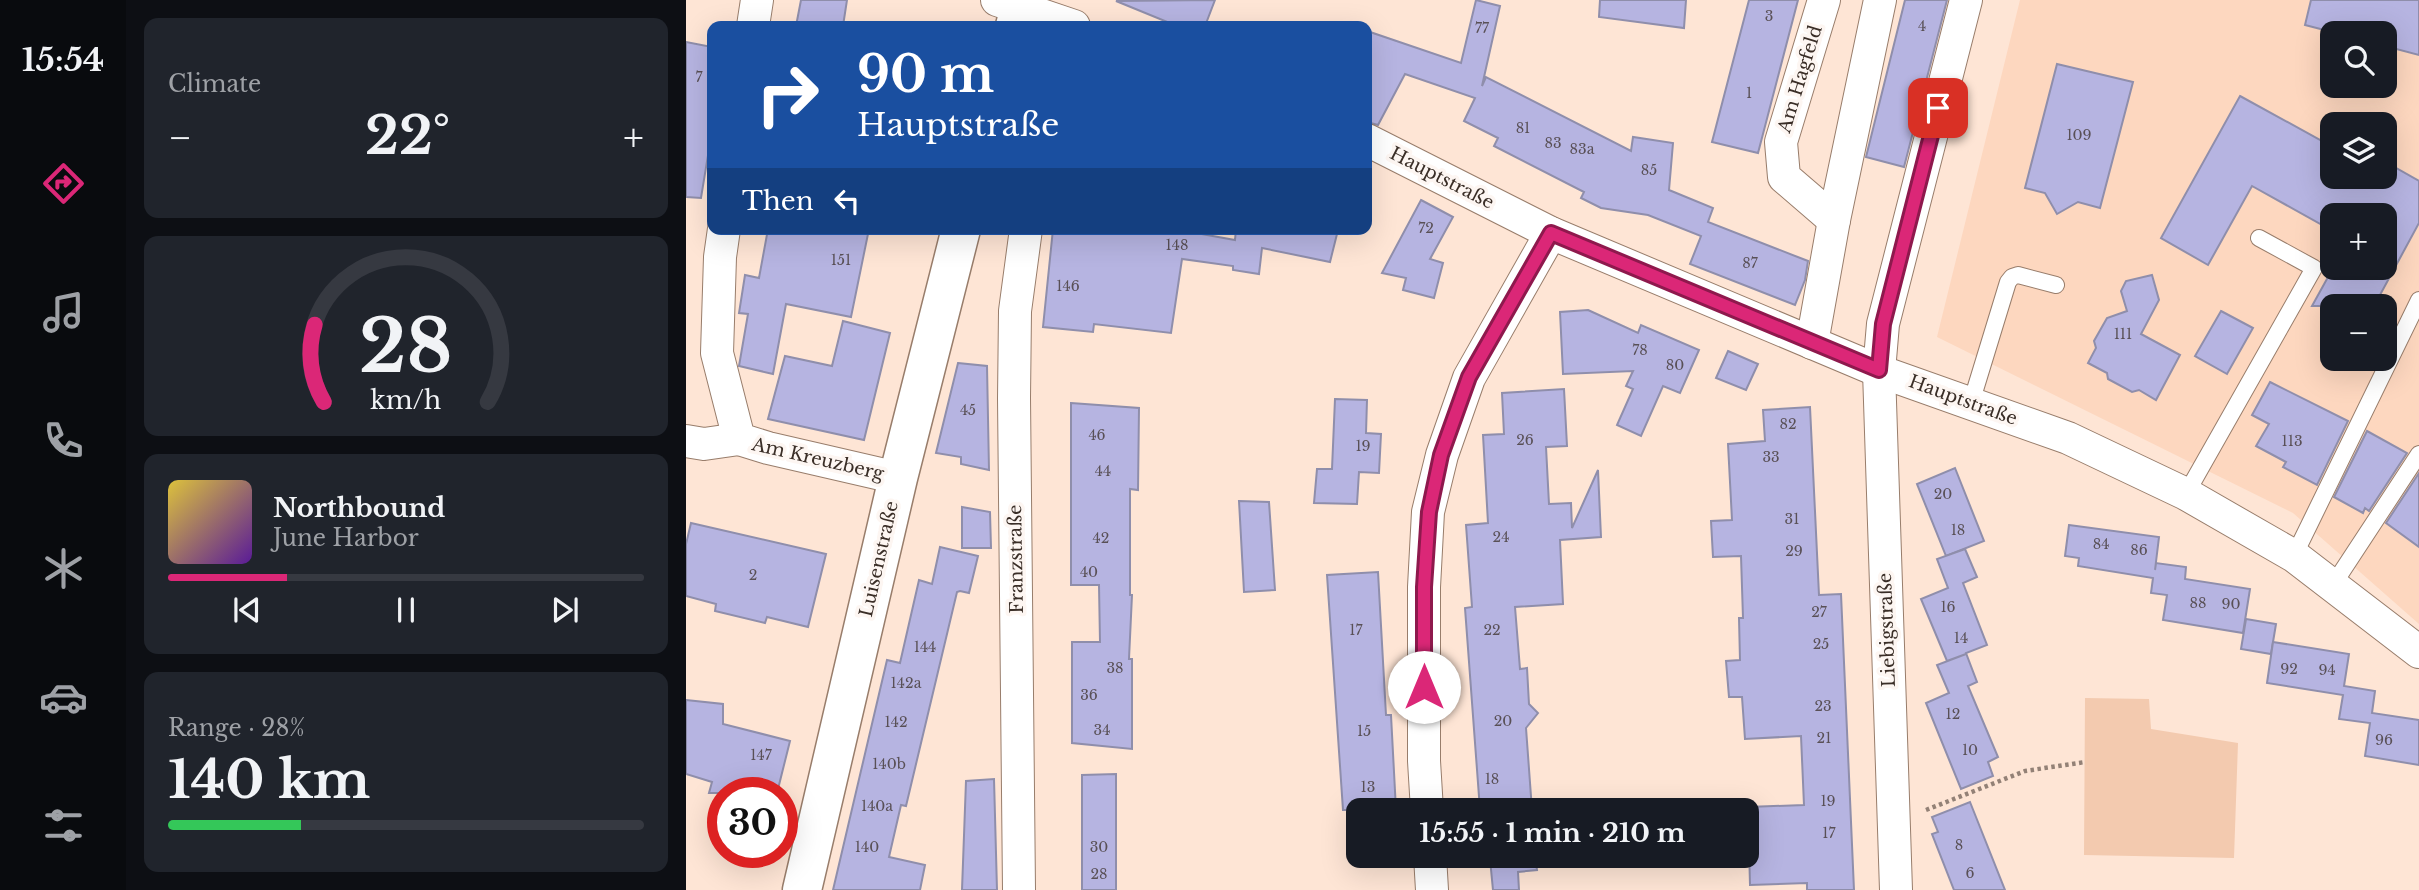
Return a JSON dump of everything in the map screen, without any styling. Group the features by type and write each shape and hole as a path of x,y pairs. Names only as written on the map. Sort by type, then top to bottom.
{"main road":[{"name":"Luisenstraße","path":"802,890 898,478 959,235"}],"street":[{"path":"754,21 757,0"},
{"name":"Am Hagfeld","path":"1824,0 1781,142 1784,177 1833,220"},
{"path":"1812,343 1833,220 1880,0"},
{"name":"Liebigstraße","path":"1896,890 1879,370 1883,324 1966,0"},
{"path":"1014,9 1056,21"},
{"name":"Hauptstraße","path":"1372,142 1551,233 1879,370 2068,438 2186,494 2294,556 2419,652"},
{"path":"1426,798 1424,587 1429,512 1441,455 1469,377 1551,233"},
{"name":"Am Kreuzberg","path":"723,235 717,353 739,439"},
{"name":"Franzstraße","path":"1019,890 1014,373 1015,311 1025,235"},
{"name":"Am Kreuzberg","path":"686,441 704,444 739,439 898,478"},
{"path":"1431,868 1432,890"}],"lane":[{"path":"2186,494 2314,268 2259,238"},
{"path":"1971,403 2008,282 2018,275 2056,285"},
{"path":"2294,556 2419,300"},
{"path":"2333,585 2419,454"}],"path":[{"path":"1892,824 2025,771 2085,762"}],"shaded area":[{"path":"2020,0 2419,0 2419,624 2293,513 1937,337"},
{"path":"2085,698 2149,699 2151,729 2238,743 2234,858 2084,855"}],"building":[{"path":"801,0 847,0 844,21 797,21"},
{"path":"1215,0 1207,21 1165,21 1116,1"},
{"path":"1476,0 1500,6 1482,86 1486,77 1631,151 1633,137 1673,143 1669,190 1713,208 1708,222 1808,261 1805,280 1795,305 1690,264 1701,236 1648,215 1601,208 1581,198 1584,192 1494,146 1498,138 1464,121 1475,98 1405,74 1378,125 1372,123 1372,33 1461,63"},
{"path":"1600,0 1686,0 1684,28 1599,17"},
{"path":"1749,0 1798,0 1758,153 1712,142"},
{"path":"1905,0 1947,0 1904,167 1866,157"},
{"path":"2311,0 2419,0 2419,55 2397,49 2397,21 2320,21 2320,29 2305,25"},
{"path":"686,42 707,46 707,161 701,198 686,197"},
{"path":"2057,64 2133,82 2100,208 2078,202 2057,214 2045,193 2025,188"},
{"path":"2240,96 2320,140 2320,189 2397,189 2397,169 2419,181 2419,223 2397,264 2397,203 2320,203 2320,224 2252,186 2208,265 2161,238"},
{"path":"1421,200 1453,217 1430,259 1443,263 1434,298 1403,290 1406,278 1382,273"},
{"path":"767,235 868,235 851,317 786,304 773,374 739,366 748,314 739,313 745,275 759,278"},
{"path":"1052,235 1207,235 1235,240 1235,235 1337,235 1330,262 1262,248 1259,274 1233,270 1233,266 1182,259 1171,333 1094,324 1093,332 1043,327"},
{"path":"2152,275 2159,300 2141,334 2180,355 2156,400 2139,390 2132,392 2108,379 2107,373 2088,363 2096,348 2094,341 2107,318 2127,311 2121,291 2126,281"},
{"path":"2326,280 2388,280 2381,294 2320,294 2320,306 2312,306"},
{"path":"1588,310 1638,333 1641,325 1699,350 1680,393 1663,386 1641,436 1617,425 1633,389 1626,386 1633,371 1563,374 1560,312"},
{"path":"2221,311 2253,328 2227,374 2195,356"},
{"path":"843,321 890,333 864,440 768,419 785,356 832,366"},
{"path":"1728,351 1758,364 1746,390 1716,378"},
{"path":"958,363 987,366 989,470 961,464 961,457 936,453"},
{"path":"2270,382 2348,421 2317,485 2283,467 2286,462 2256,446 2269,424 2252,415"},
{"path":"1564,389 1567,446 1546,447 1549,504 1571,503 1572,528 1598,470 1601,537 1560,540 1563,604 1515,607 1520,669 1527,668 1529,704 1538,713 1526,728 1531,798 1479,798 1465,608 1472,607 1466,525 1488,523 1483,435 1504,434 1502,393"},
{"path":"1335,399 1367,400 1366,433 1381,434 1379,473 1359,472 1357,504 1314,503 1317,469 1332,469"},
{"path":"1071,403 1139,408 1138,490 1130,489 1132,595 1129,659 1132,659 1132,749 1072,743 1072,642 1100,642 1099,585 1071,585"},
{"path":"1810,407 1819,595 1841,594 1854,890 1807,890 1807,883 1750,885 1750,868 1759,868 1759,807 1804,805 1801,736 1745,739 1742,697 1729,697 1726,661 1740,660 1739,618 1743,618 1741,556 1713,557 1711,521 1732,520 1728,444 1765,441 1763,410"},
{"path":"2367,431 2407,453 2369,511 2365,508 2363,513 2334,497"},
{"path":"1955,468 1984,541 1946,556 1917,484"},
{"path":"2419,473 2419,547 2386,523"},
{"path":"1239,501 1269,502 1275,590 1244,592"},
{"path":"962,507 990,512 991,548 962,548"},
{"path":"691,523 826,554 808,627 767,617 765,623 715,611 716,604 686,596 686,544"},
{"path":"2069,525 2159,537 2155,570 2156,563 2186,567 2185,579 2250,589 2243,633 2163,620 2167,595 2151,593 2153,578 2078,566 2079,558 2065,556"},
{"path":"940,547 978,556 969,593 957,592 906,806 901,805 889,857 925,865 920,890 833,890 887,660 900,663 919,580 932,584"},
{"path":"1965,549 1977,577 1963,583 1987,645 1966,653 1977,682 1968,686 1998,757 1988,762 1993,776 1961,789 1926,703 1949,693 1937,665 1966,654 1947,661 1921,599 1948,588 1937,559"},
{"path":"1378,572 1386,715 1391,715 1395,798 1346,798 1346,810 1343,810 1327,575"},
{"path":"2246,619 2276,624 2271,654 2241,649"},
{"path":"2273,642 2349,654 2344,686 2375,691 2372,713 2419,720 2419,765 2365,756 2370,723 2339,719 2343,695 2267,683"},
{"path":"686,700 723,704 723,724 790,741 781,777 707,777 707,780 686,774"},
{"path":"1116,774 1116,890 1082,890 1082,775"},
{"path":"994,779 997,890 962,890 966,781"},
{"path":"1970,802 2005,890 1954,890 1932,834 1938,832 1932,817"},
{"path":"1491,868 1537,868 1518,872 1519,890 1493,890"}],"route":[{"path":"1424,687 1424,587 1429,512 1441,455 1469,377 1551,233 1879,370 1883,324 1938,108"}]}
